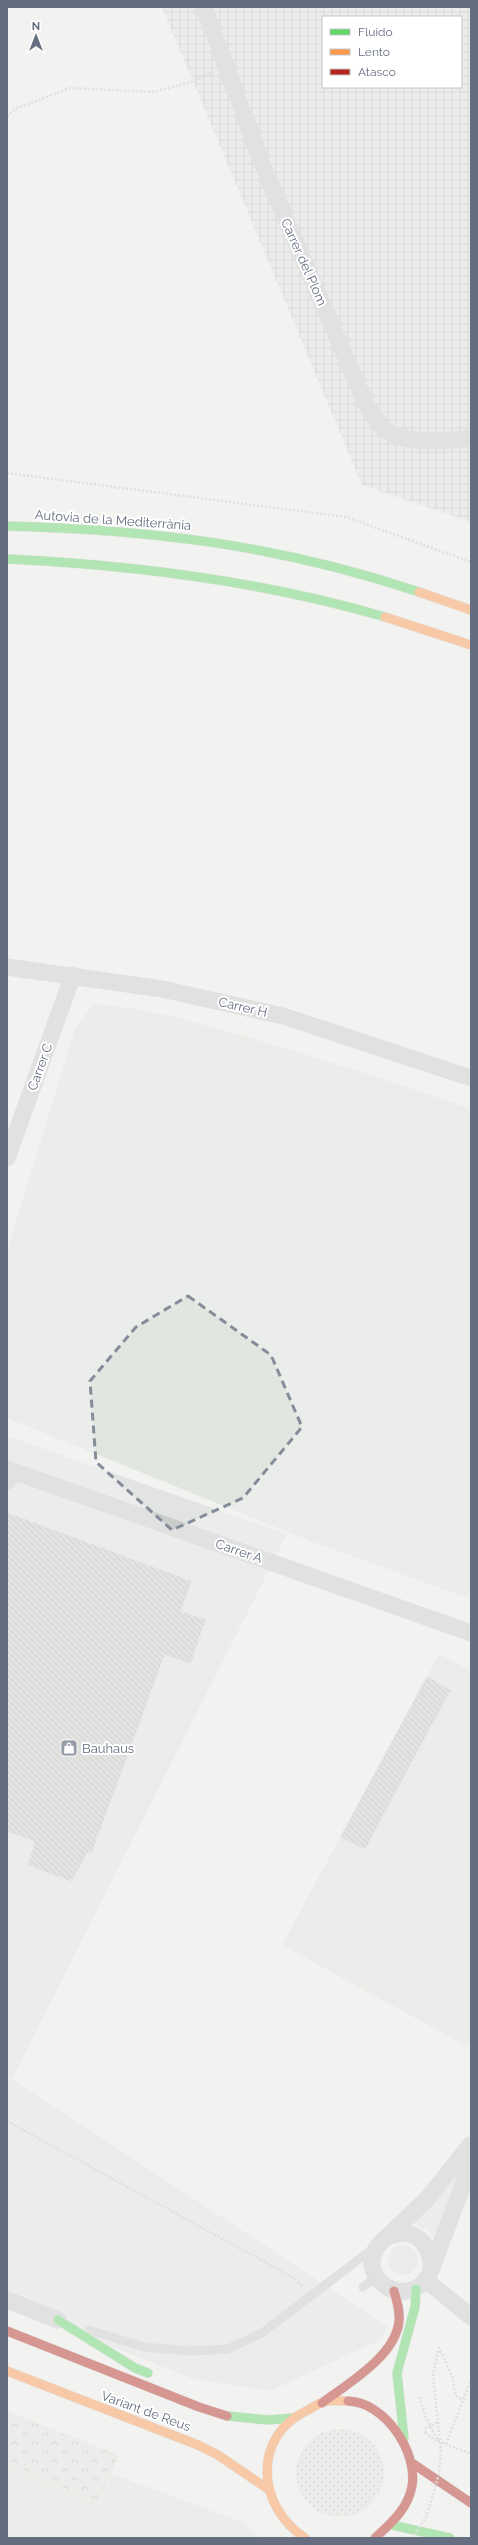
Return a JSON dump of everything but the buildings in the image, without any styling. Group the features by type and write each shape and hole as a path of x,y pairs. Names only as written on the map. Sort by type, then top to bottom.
{"highway":[{"path":"125,523 144,532"},
{"name":"Autovia de la Mediterrània","path":"7,526 144,532 227,543 332,565 471,610"},
{"path":"7,558 159,569 243,584 344,607 471,645"},
{"path":"208,588 243,584"},
{"path":"375,2538 400,2517 410,2496 413,2474 412,2463 404,2438 399,2399 398,2366 406,2333 424,2280"},
{"path":"322,2403 381,2357 398,2327 399,2312 394,2291"},
{"path":"58,2320 135,2368 163,2379 167,2395"},
{"name":"Variant de Reus","path":"7,2331 167,2395 232,2417 268,2420 292,2418"},
{"name":"Variant de Reus","path":"7,2371 99,2408 198,2445 218,2455 268,2489"},
{"path":"300,2537 276,2510 268,2489 267,2470 270,2450 276,2438 292,2418 307,2408 322,2403 349,2401 368,2407 386,2417 404,2438"},
{"path":"71,2407 99,2408"},
{"path":"412,2463 471,2503"},
{"path":"392,2525 431,2532 450,2538"}],"street":[{"name":"Carrer del Plom","path":"204,7 263,166 365,402 382,427 400,436 432,443 471,438"},
{"name":"Carrer H","path":"7,967 73,975 162,989 283,1016 471,1078"},
{"name":"Carrer C","path":"7,1158 73,975"},
{"name":"Carrer A","path":"13,1472 471,1633"},
{"path":"471,2143 428,2198 383,2240 373,2259 369,2282 394,2291 424,2280 462,2188 471,2150"},
{"path":"383,2240 406,2233 419,2239 429,2250 424,2280"},
{"path":"424,2280 467,2314"},
{"path":"7,2300 58,2320"}],"lane":[{"path":"7,1486 13,1472"},
{"path":"58,2320 144,2347 191,2351 228,2349 262,2333 383,2240"}],"path":[{"path":"7,116 15,109 70,88 154,92 198,80 225,65"},
{"path":"7,473 346,517 471,562"},
{"path":"7,2121 294,2278 304,2288"},
{"path":"413,2538 427,2515 434,2496 441,2451 434,2402 433,2374 439,2348 452,2376 456,2396 463,2400"},
{"path":"446,2444 471,2380"},
{"path":"418,2393 426,2418 438,2441"},
{"path":"438,2422 425,2429 425,2434 431,2439 471,2454"}],"highlighted area":[{"path":"188,1296 271,1355 302,1427 243,1498 172,1530 96,1462 90,1381 136,1327"}],"shaded area":[{"path":"162,7 471,7 471,522 362,485"},
{"path":"7,1436 287,1534 12,2079 387,2326 382,2339 270,2391 193,2379 7,2304"}],"green space":[{"path":"93,1004 148,1011 219,1029 355,1070 471,1109 471,1599 313,1542 7,1418 7,1251 75,1029"},
{"path":"439,1654 471,1671 471,2040 468,2047 282,1945"},
{"path":"7,2128 280,2276 290,2286 259,2312 240,2316 216,2313 187,2318 171,2328 158,2332 111,2319 57,2299 7,2273"},
{"path":"455,2179 456,2182 435,2241 429,2231 410,2222"},
{"path":"403,2245 414,2249 418,2260 414,2271 403,2275 392,2271 388,2260 392,2249"},
{"path":"7,2411 119,2455 98,2505 7,2463"},
{"path":"340,2429 357,2433 371,2442 380,2456 384,2473 380,2490 371,2504 357,2513 340,2517 323,2513 309,2504 300,2490 296,2473 300,2456 309,2442 323,2433"},
{"path":"7,2463 97,2505 112,2474 245,2523 258,2538 7,2538"}],"traffic: fast":[{"path":"7,526 113,531 215,543 316,562 419,592"},
{"path":"7,559 150,570 245,584 339,604 385,617"},
{"path":"404,2438 397,2373 415,2307 416,2289"},
{"path":"58,2320 135,2368 148,2373"},
{"path":"227,2416 268,2420 292,2418"},
{"path":"392,2525 450,2538"}],"traffic: slow":[{"path":"419,592 471,610"},
{"path":"385,617 471,645"},
{"path":"7,2371 198,2445 218,2455 268,2489"},
{"path":"305,2538 289,2525 277,2509 270,2491 267,2472 269,2454 277,2437 290,2422 312,2407 327,2401 348,2401"}],"traffic: jam":[{"path":"322,2403 369,2368 389,2346 396,2334 399,2321 399,2310 394,2291"},
{"path":"7,2331 199,2407 227,2416"},
{"path":"348,2401 362,2404 374,2410 386,2419 404,2444 410,2459 412,2486 407,2502 398,2515 375,2538"},
{"path":"412,2463 471,2503"}],"place":[{"name":"Bauhaus","path":"69,1748"}]}
